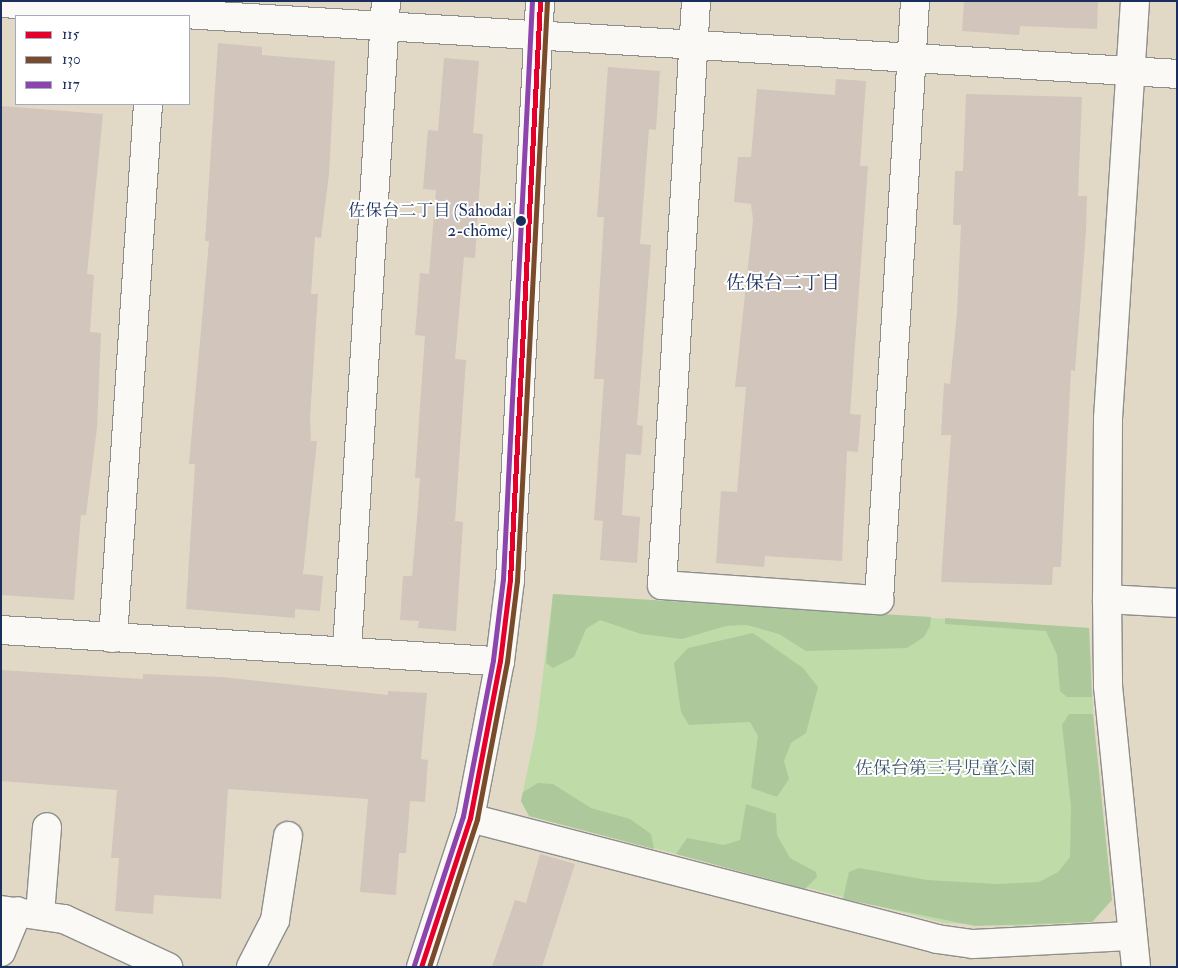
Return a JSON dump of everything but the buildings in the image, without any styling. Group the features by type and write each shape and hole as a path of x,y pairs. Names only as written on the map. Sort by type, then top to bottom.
{"street":[{"path":"421,967 470,818 500,661 510,580 540,1"},
{"path":"696,1 662,586 879,600 915,1"},
{"path":"1135,1 1108,419 1107,599 1108,686 1130,936 1136,967"},
{"path":"1,3 154,10 385,13 538,35 1177,74"},
{"path":"348,651 385,13"},
{"path":"113,638 148,105"},
{"path":"1107,599 1177,603"},
{"path":"1,630 500,661"},
{"path":"470,818 928,936 972,956 1130,936"},
{"path":"1,952 20,911 47,827"},
{"path":"252,967 275,920 288,836"},
{"path":"20,911 64,920 168,967"}],"green space":[{"name":"佐保台第三号児童公園","path":"553,594 1089,628 1096,769 1112,900 1092,922 1017,926 944,923 529,816 521,801 536,730"},
{"path":"553,594 931,617 930,626 924,637 907,648 806,651 779,634 747,625 726,626 682,639 641,634 600,620 586,629 574,657 553,668 546,663"},
{"path":"945,618 1089,628 1092,697 1067,697 1060,691 1057,655 1046,631 945,624"},
{"path":"753,633 803,668 818,687 806,733 791,743 784,761 789,779 777,797 751,788 758,736 750,722 689,725 681,712 674,663 688,648"},
{"path":"1069,714 1093,714 1112,900 1092,922 975,926 843,899 849,872 859,868 927,880 997,884 1039,882 1058,872 1070,857 1071,807 1062,725"},
{"path":"538,783 553,784 591,808 630,819 651,834 654,849 529,816 521,801 523,792"},
{"path":"746,804 776,814 777,835 790,858 816,872 817,877 805,889 676,854 687,838 724,845 740,840"}],"transit line":[{"name":"117","path":"414,965 463,816 493,660 503,579 532,1"},
{"name":"115","path":"421,967 470,818 500,661 510,580 540,1"},
{"name":"130","path":"429,967 477,819 507,662 517,581 547,1"}],"place":[{"name":"佐保台二丁目 (Sahodai 2-chōme)","path":"521,221"}],"district":[{"name":"佐保台二丁目","path":"783,284"}]}
